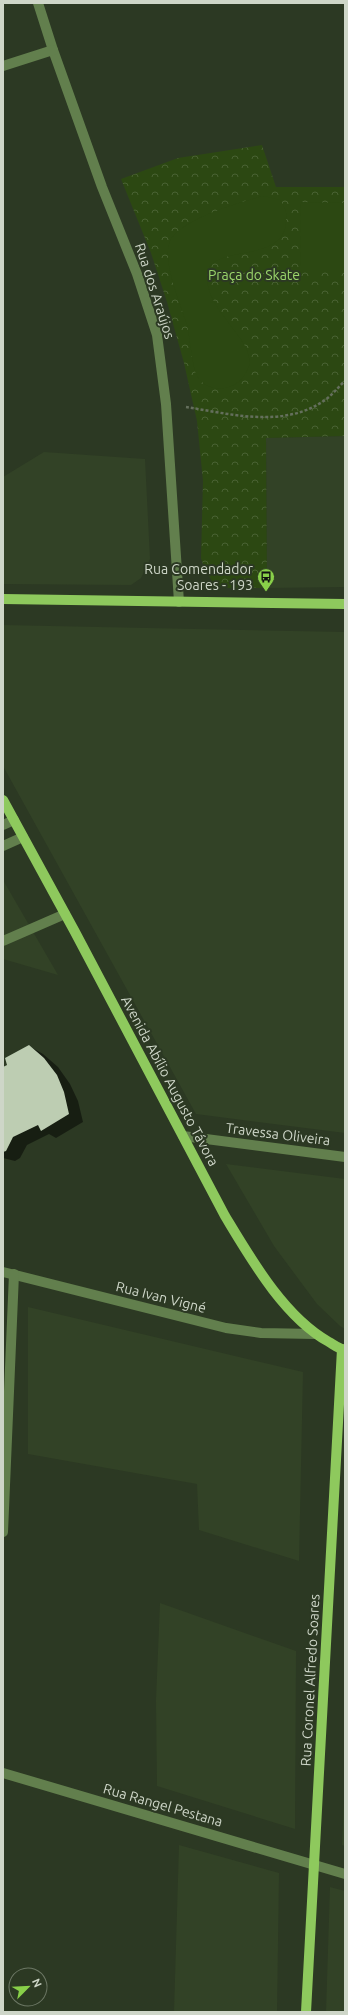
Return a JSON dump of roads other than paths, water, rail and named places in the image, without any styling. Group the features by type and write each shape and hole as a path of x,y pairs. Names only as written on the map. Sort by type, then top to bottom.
{"main road":[{"path":"3,600 345,604"},
{"name":"Avenida Abílio Augusto Távora","path":"3,800 183,1136 224,1216 288,1309 314,1334 344,1350"},
{"name":"Rua Coronel Alfredo Soares","path":"306,2012 344,1350"}],"street":[{"name":"Rua dos Araújos","path":"38,3 53,50 102,187 137,274 157,335 166,404 179,602"},
{"path":"3,66 53,50"},
{"path":"3,825 14,820"},
{"path":"3,846 23,837"},
{"path":"3,941 65,914"},
{"name":"Travessa Oliveira","path":"183,1136 345,1157"},
{"name":"Rua Ivan Vigné","path":"3,1272 226,1328 261,1333 314,1334"},
{"path":"3,1532 14,1274"},
{"name":"Rua Rangel Pestana","path":"3,1773 345,1874"}],"place":[{"name":"Rua Comendador Soares - 193","path":"266,592"}],"park label":[{"name":"Praça do Skate","path":"254,275"}]}
